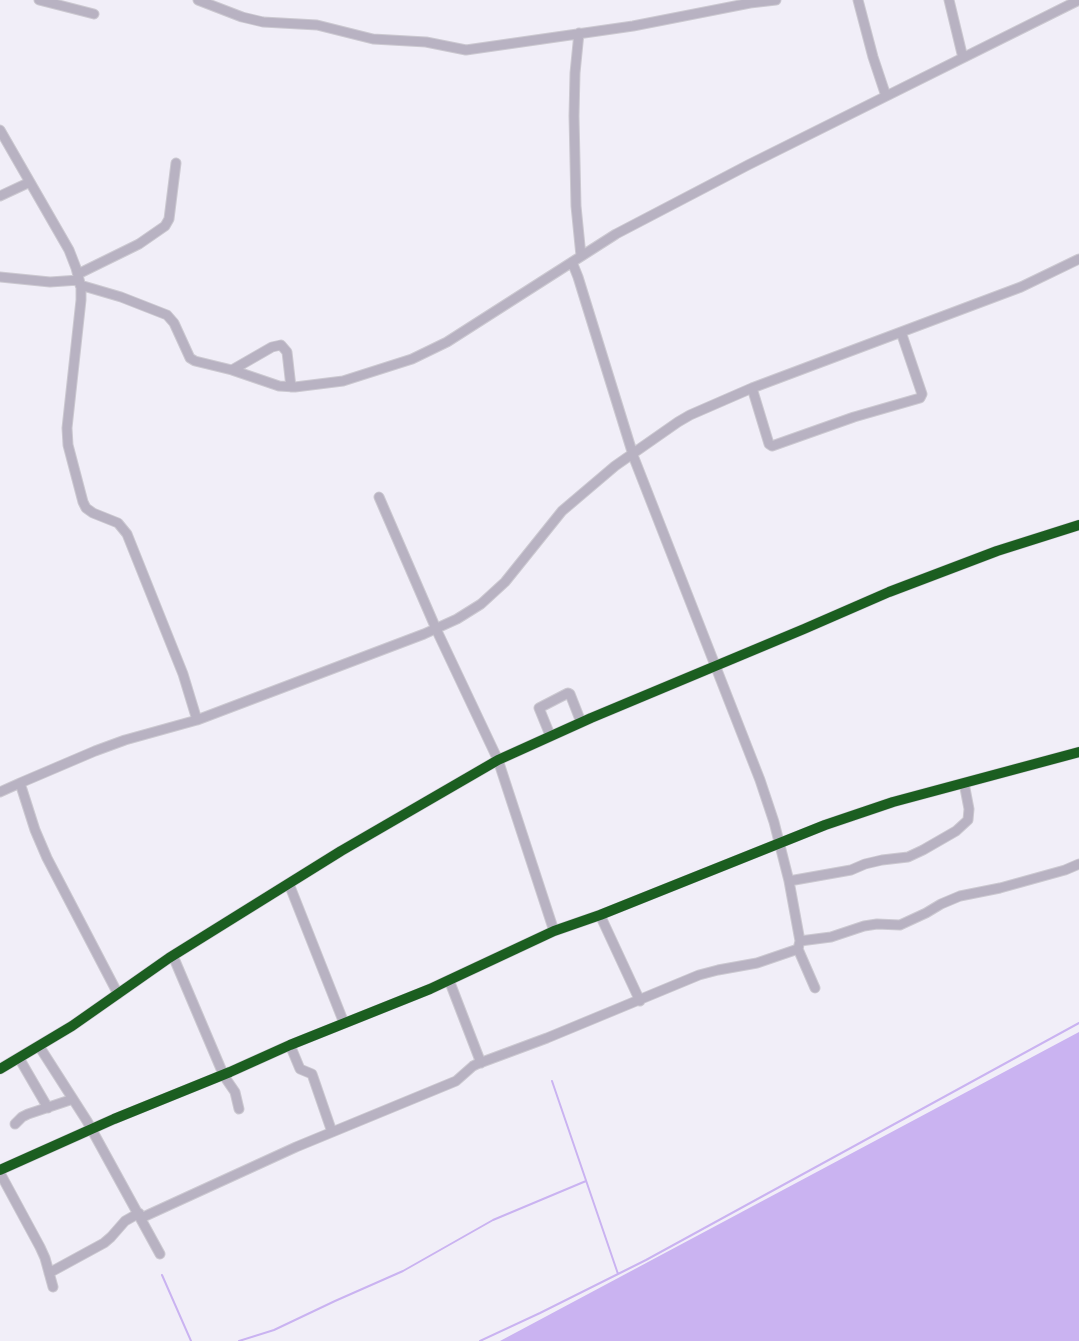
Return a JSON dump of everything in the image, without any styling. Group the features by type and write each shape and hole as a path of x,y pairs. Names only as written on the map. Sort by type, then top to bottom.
{"street":[{"path":"39,0 94,14"},
{"path":"198,0 263,22 317,25 373,39 426,42 461,50 633,26 776,0"},
{"path":"858,0 873,57 887,96"},
{"path":"949,0 963,58"},
{"path":"0,277 50,282 79,280 167,315 174,323 191,359 198,362 291,387 337,383 427,353 616,234 1079,0"},
{"path":"579,33 574,116 576,206 581,256"},
{"path":"0,130 69,250 79,280 81,300 67,428 79,490 86,508 118,523 127,534 183,674 197,720"},
{"path":"79,280 167,224 176,163"},
{"path":"0,196 30,182"},
{"path":"0,792 94,751 197,720 457,620 492,595 519,566 562,511 601,477 678,422 752,388 1021,287 1079,259"},
{"path":"572,262 579,277 632,454 760,780 789,881 799,945 815,988"},
{"path":"752,388 768,442 772,446 854,417 920,398 922,394 901,332"},
{"path":"232,370 272,347 281,345 286,352 291,387"},
{"path":"379,497 498,760 554,932"},
{"path":"0,1069 72,1026 173,956 374,831 498,760 550,735 872,599 997,551 1079,526"},
{"path":"550,735 538,708 567,694 570,694 581,722"},
{"path":"53,1287 40,1247 0,1171 92,1129 449,980 554,932 779,843 859,813 1079,752"},
{"path":"20,783 47,858 118,994"},
{"path":"789,881 851,870 923,850 956,831 968,820 964,783"},
{"path":"49,1273 104,1243 123,1223 140,1215 456,1080 472,1066 640,1001 699,975 757,963 799,945 864,926 900,925 960,896 1000,888 1079,864"},
{"path":"289,884 344,1023"},
{"path":"600,915 640,1001"},
{"path":"173,956 224,1075 235,1092 239,1109"},
{"path":"449,980 481,1063"},
{"path":"290,1045 300,1069 312,1074 332,1132"},
{"path":"39,1046 92,1129 160,1254"},
{"path":"19,1058 48,1108"},
{"path":"15,1124 27,1114 73,1100"}],"shaded area":[{"path":"1079,1032 1079,1341 500,1341"}],"waterway":[{"path":"480,1341 646,1260 1079,1023"},
{"path":"552,1081 618,1274"},
{"path":"239,1341 274,1330 403,1271 493,1220 586,1181"},
{"path":"162,1275 191,1341"}],"cycle path":[{"path":"0,1069 72,1026 169,958 341,851 498,760 889,592 997,551 1079,525"},
{"path":"0,1170 114,1119 430,989 554,931 825,825 893,802 1079,752"}]}
